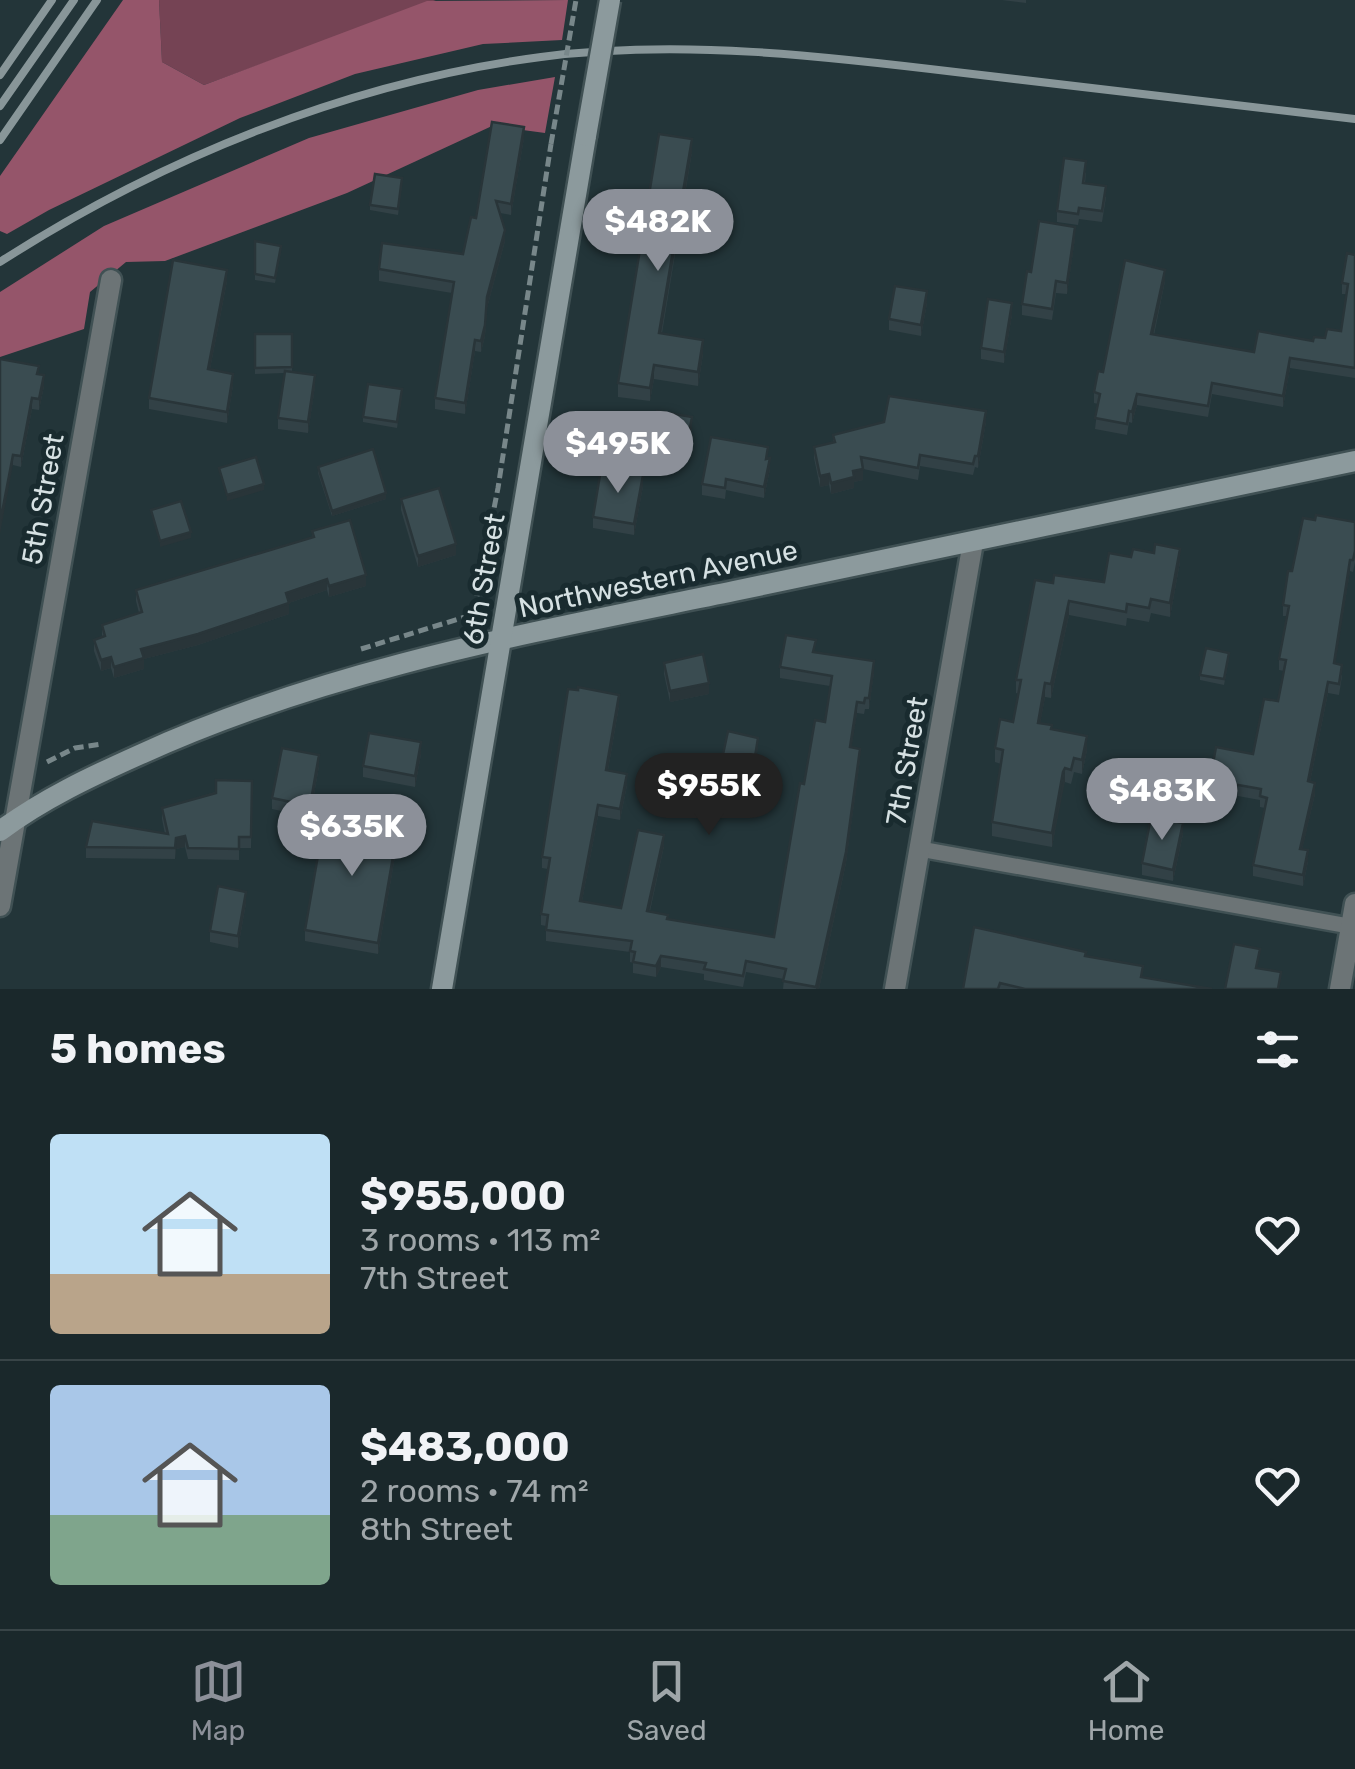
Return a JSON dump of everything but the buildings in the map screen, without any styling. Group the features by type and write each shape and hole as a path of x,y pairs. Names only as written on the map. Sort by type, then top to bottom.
{"street":[{"name":"6th Street","path":"442,989 610,0"},
{"name":"5th Street","path":"0,906 8,825 111,280"},
{"name":"Northwestern Avenue","path":"8,825 59,793 202,726 282,696 378,669 1355,461"},
{"name":"7th Street","path":"895,989 973,542"},
{"path":"1340,989 1355,904"}],"lane":[{"path":"920,849 1353,927"}],"path":[{"path":"474,611 498,488 576,0"}],"shaded area":[{"path":"123,0 159,0 162,62 204,85 427,1 568,0 562,40 483,44 355,74 240,118 7,234 0,231 0,176"},
{"path":"159,0 436,0 204,85 162,62"},
{"path":"555,77 545,133 492,126 347,193 165,261 126,262 90,292 84,329 0,357 0,292 104,226 309,138 478,90"}],"railway":[{"path":"0,75 52,0"},
{"path":"0,106 74,0"},
{"path":"0,140 97,0"},
{"path":"0,262 126,190 260,130 399,85 541,57 647,50 806,56 1355,119"}]}
